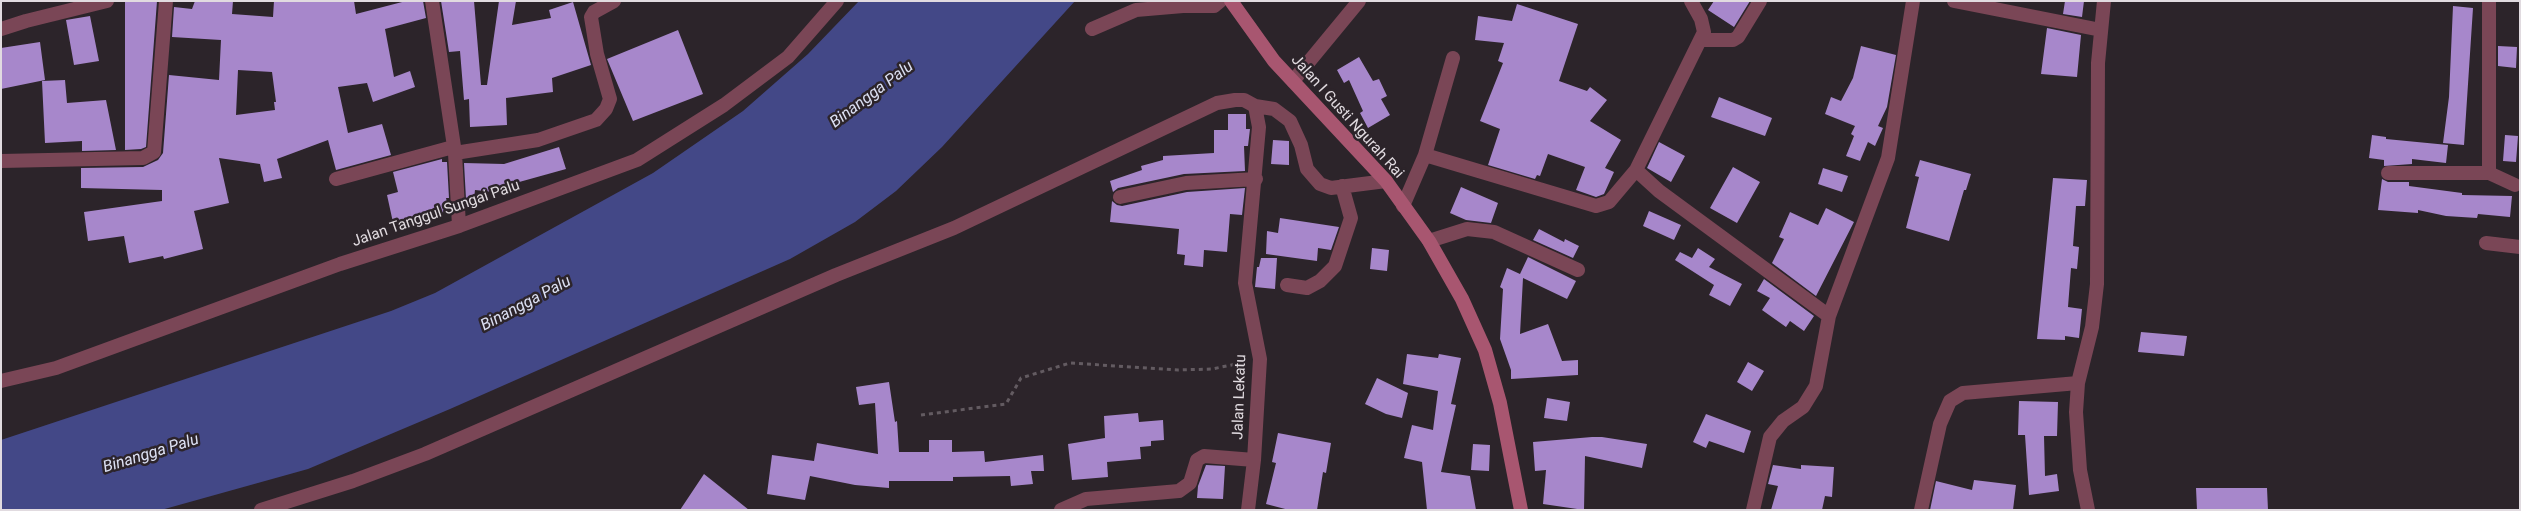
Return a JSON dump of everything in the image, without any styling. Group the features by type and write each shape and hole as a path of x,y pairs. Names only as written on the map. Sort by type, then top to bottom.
{"main road":[{"name":"Jalan I Gusti Ngurah Rai","path":"1231,1 1274,61 1386,181 1429,241 1462,299 1485,350 1500,403 1521,510"}],"street":[{"path":"1,29 107,1"},
{"path":"1,161 143,158 154,152 166,1"},
{"path":"432,1 454,150 458,226"},
{"path":"336,179 454,150 538,140 596,120 606,109 610,99 598,54 592,17 594,12 614,1"},
{"name":"Jalan Tanggul Sungai Palu","path":"1,381 56,368 340,264 458,226 637,160 724,105 788,58 837,1"},
{"path":"1092,29 1136,10 1183,6 1214,6 1220,1"},
{"path":"1293,82 1359,1"},
{"path":"1425,155 1596,206 1609,202 1636,170 1704,32 1701,19 1691,1"},
{"path":"1700,40 1733,40 1738,37 1760,1"},
{"path":"1954,1 2101,30"},
{"path":"2088,510 2077,441 2078,383 2092,327 2097,284 2098,63 2104,1"},
{"path":"2489,1 2490,173"},
{"path":"1753,510 1770,437 1783,421 1803,407 1816,386 1829,316 1888,158 1909,3"},
{"path":"1403,206 1425,155 1454,58"},
{"path":"261,510 353,481 425,454 836,275 954,228 1217,103 1244,100 1255,106 1274,109 1290,121 1301,145 1307,170 1313,178 1331,188 1386,181"},
{"name":"Jalan Lekatu","path":"1248,510 1254,460 1260,359 1245,282 1249,227 1256,179 1259,127 1255,106"},
{"path":"1636,170 1659,191 1829,316"},
{"path":"2388,173 2490,173 2514,185"},
{"path":"1120,197 1186,183 1256,179"},
{"path":"1287,285 1307,288 1320,281 1335,266 1351,218 1342,186"},
{"path":"1429,241 1467,230 1494,232 1578,270"},
{"path":"2486,243 2520,247"},
{"path":"1921,510 1940,424 1950,401 1963,393 2078,383"},
{"path":"1061,510 1086,499 1179,491 1190,483 1196,460 1204,456 1254,460"}],"path":[{"path":"921,415 1006,404 1021,378 1070,363 1178,370 1212,369 1260,359"}],"water":[{"name":"Binangga Palu","path":"859,1 1075,1 942,147 896,191 855,222 790,259 450,409 308,469 161,510 1,510 1,440 391,311 435,293 653,173 743,111 808,54"}],"building":[{"path":"125,1 157,1 146,147 125,150"},
{"path":"195,1 233,1 232,14 273,17 274,1 354,1 356,14 406,1 423,1 426,18 385,29 394,77 410,71 415,87 373,102 367,83 338,87 348,133 382,124 391,155 336,170 328,140 277,159 282,178 264,182 260,164 219,158 229,203 194,211 203,249 164,259 163,256 129,263 124,236 88,241 84,212 162,201 162,190 81,188 81,168 143,167 158,160 163,153 169,75 219,80 221,40 172,37 174,7 192,9","holes":["238,70 272,72 276,102 274,102 275,110 236,115"]},
{"path":"441,1 474,1 481,85 487,85 499,1 516,1 512,25 551,18 549,10 573,2 591,65 552,78 553,92 506,98 507,125 470,127 469,99 464,100 460,51 449,52"},
{"path":"1714,1 1750,1 1734,27 1708,10"},
{"path":"2065,1 2084,1 2082,17 2063,14"},
{"path":"1517,4 1578,24 1559,81 1587,91 1590,87 1607,100 1590,121 1621,140 1605,168 1614,172 1604,194 1596,197 1576,190 1585,167 1548,154 1540,176 1537,175 1535,179 1488,165 1500,129 1480,121 1503,63 1498,61 1504,43 1475,40 1478,16 1512,21"},
{"path":"2453,6 2473,8 2464,145 2443,143 2449,97"},
{"path":"90,16 99,61 74,65 66,20"},
{"path":"2047,28 2081,35 2077,77 2041,74"},
{"path":"678,30 703,94 633,121 607,59"},
{"path":"40,42 45,80 1,89 1,48"},
{"path":"1861,46 1896,55 1887,107 1878,126 1883,128 1875,146 1868,142 1860,161 1846,156 1854,136 1851,134 1855,126 1825,114 1831,97 1841,101 1853,78"},
{"path":"2498,46 2517,47 2516,68 2498,66"},
{"path":"1359,57 1373,81 1379,79 1387,96 1381,99 1390,115 1368,128 1360,113 1363,111 1349,80 1344,83 1337,70"},
{"path":"65,80 67,103 106,100 116,150 82,151 82,141 45,143 42,81"},
{"path":"1719,97 1772,118 1765,136 1711,117"},
{"path":"1228,114 1246,114 1246,129 1250,129 1248,146 1244,146 1245,171 1184,174 1118,188 1113,192 1110,181 1142,170 1141,166 1163,160 1163,156 1214,153 1214,130 1228,130"},
{"path":"2372,135 2386,137 2386,139 2448,145 2446,163 2412,159 2412,164 2384,166 2384,160 2369,158"},
{"path":"2505,135 2518,136 2516,162 2503,161"},
{"path":"1273,140 1289,141 1289,165 1271,164"},
{"path":"1659,142 1685,156 1671,182 1647,168"},
{"path":"559,147 566,169 494,189 494,192 475,190 474,200 466,199 464,163 504,164"},
{"path":"442,159 442,162 447,162 449,198 446,198 449,211 416,218 416,221 394,227 387,195 398,192 393,172"},
{"path":"1920,160 1971,174 1966,190 1964,190 1949,241 1906,228 1919,177 1915,176"},
{"path":"1733,167 1760,182 1737,223 1710,208"},
{"path":"1823,168 1848,176 1842,192 1818,184"},
{"path":"2053,178 2087,180 2085,206 2076,206 2073,246 2079,247 2077,269 2071,268 2068,307 2082,309 2079,338 2065,336 2065,340 2037,339"},
{"path":"2382,179 2388,182 2409,182 2409,186 2462,193 2462,195 2512,196 2510,217 2478,214 2477,218 2446,216 2418,210 2418,213 2378,210"},
{"path":"1461,187 1498,203 1491,223 1466,220 1450,213"},
{"path":"1245,188 1242,215 1230,214 1227,252 1204,250 1203,267 1184,265 1185,255 1177,254 1179,229 1110,222 1112,201 1122,206 1187,192"},
{"path":"1826,208 1854,222 1816,296 1772,263 1784,239 1779,237 1790,212 1818,225"},
{"path":"1649,211 1681,225 1674,240 1643,226"},
{"path":"1280,218 1339,227 1331,250 1318,248 1317,261 1266,254 1267,231 1278,233"},
{"path":"1539,229 1564,242 1565,239 1579,246 1573,258 1533,240"},
{"path":"1372,248 1389,250 1387,271 1370,269"},
{"path":"1698,248 1715,259 1709,267 1742,284 1730,306 1709,295 1714,285 1675,260 1680,252 1692,258"},
{"path":"1528,257 1576,281 1567,299 1523,278 1520,334 1548,324 1562,361 1578,360 1578,375 1511,379 1511,370 1500,339 1503,289 1500,287 1507,268 1520,274"},
{"path":"1261,258 1277,258 1275,289 1255,287 1257,267 1259,267"},
{"path":"1764,279 1814,316 1804,331 1790,321 1786,327 1762,310 1770,298 1757,291"},
{"path":"2141,332 2187,336 2184,356 2138,352"},
{"path":"1407,354 1438,358 1439,354 1461,358 1451,404 1456,405 1441,472 1470,476 1476,510 1427,510 1422,462 1404,458 1412,425 1433,430 1438,391 1403,384"},
{"path":"1748,362 1764,371 1752,391 1737,382"},
{"path":"1377,378 1408,393 1402,418 1386,414 1365,404"},
{"path":"889,382 895,422 897,421 899,452 929,452 929,440 952,440 952,452 984,451 985,462 1043,455 1044,471 1031,471 1033,484 1011,486 1010,476 953,477 953,481 889,481 889,488 855,485 810,476 805,500 767,494 772,455 814,461 817,443 878,454 875,403 859,405 856,387"},
{"path":"1547,398 1570,402 1567,421 1544,418"},
{"path":"2019,401 2058,402 2057,436 2044,436 2045,476 2057,474 2059,491 2029,495 2025,435 2018,435"},
{"path":"1138,413 1139,422 1163,420 1164,440 1151,441 1151,446 1140,447 1141,459 1107,462 1108,477 1072,480 1068,444 1105,438 1104,416"},
{"path":"1706,414 1751,431 1744,453 1709,441 1706,448 1693,442"},
{"path":"1278,433 1331,443 1326,473 1323,472 1317,510 1289,510 1266,504 1276,463 1272,462"},
{"path":"1592,437 1647,444 1642,468 1585,456 1584,510 1543,504 1546,470 1535,471 1533,442"},
{"path":"1473,444 1490,445 1489,471 1471,470"},
{"path":"1206,465 1225,466 1223,499 1197,498 1198,486"},
{"path":"1773,465 1801,469 1801,465 1834,467 1832,497 1825,496 1822,510 1771,510 1778,486 1768,484"},
{"path":"704,474 749,510 680,510"},
{"path":"1974,480 2016,485 2013,510 1930,510 1936,481 1972,490"},
{"path":"2196,488 2267,488 2268,510 2197,510"}]}
